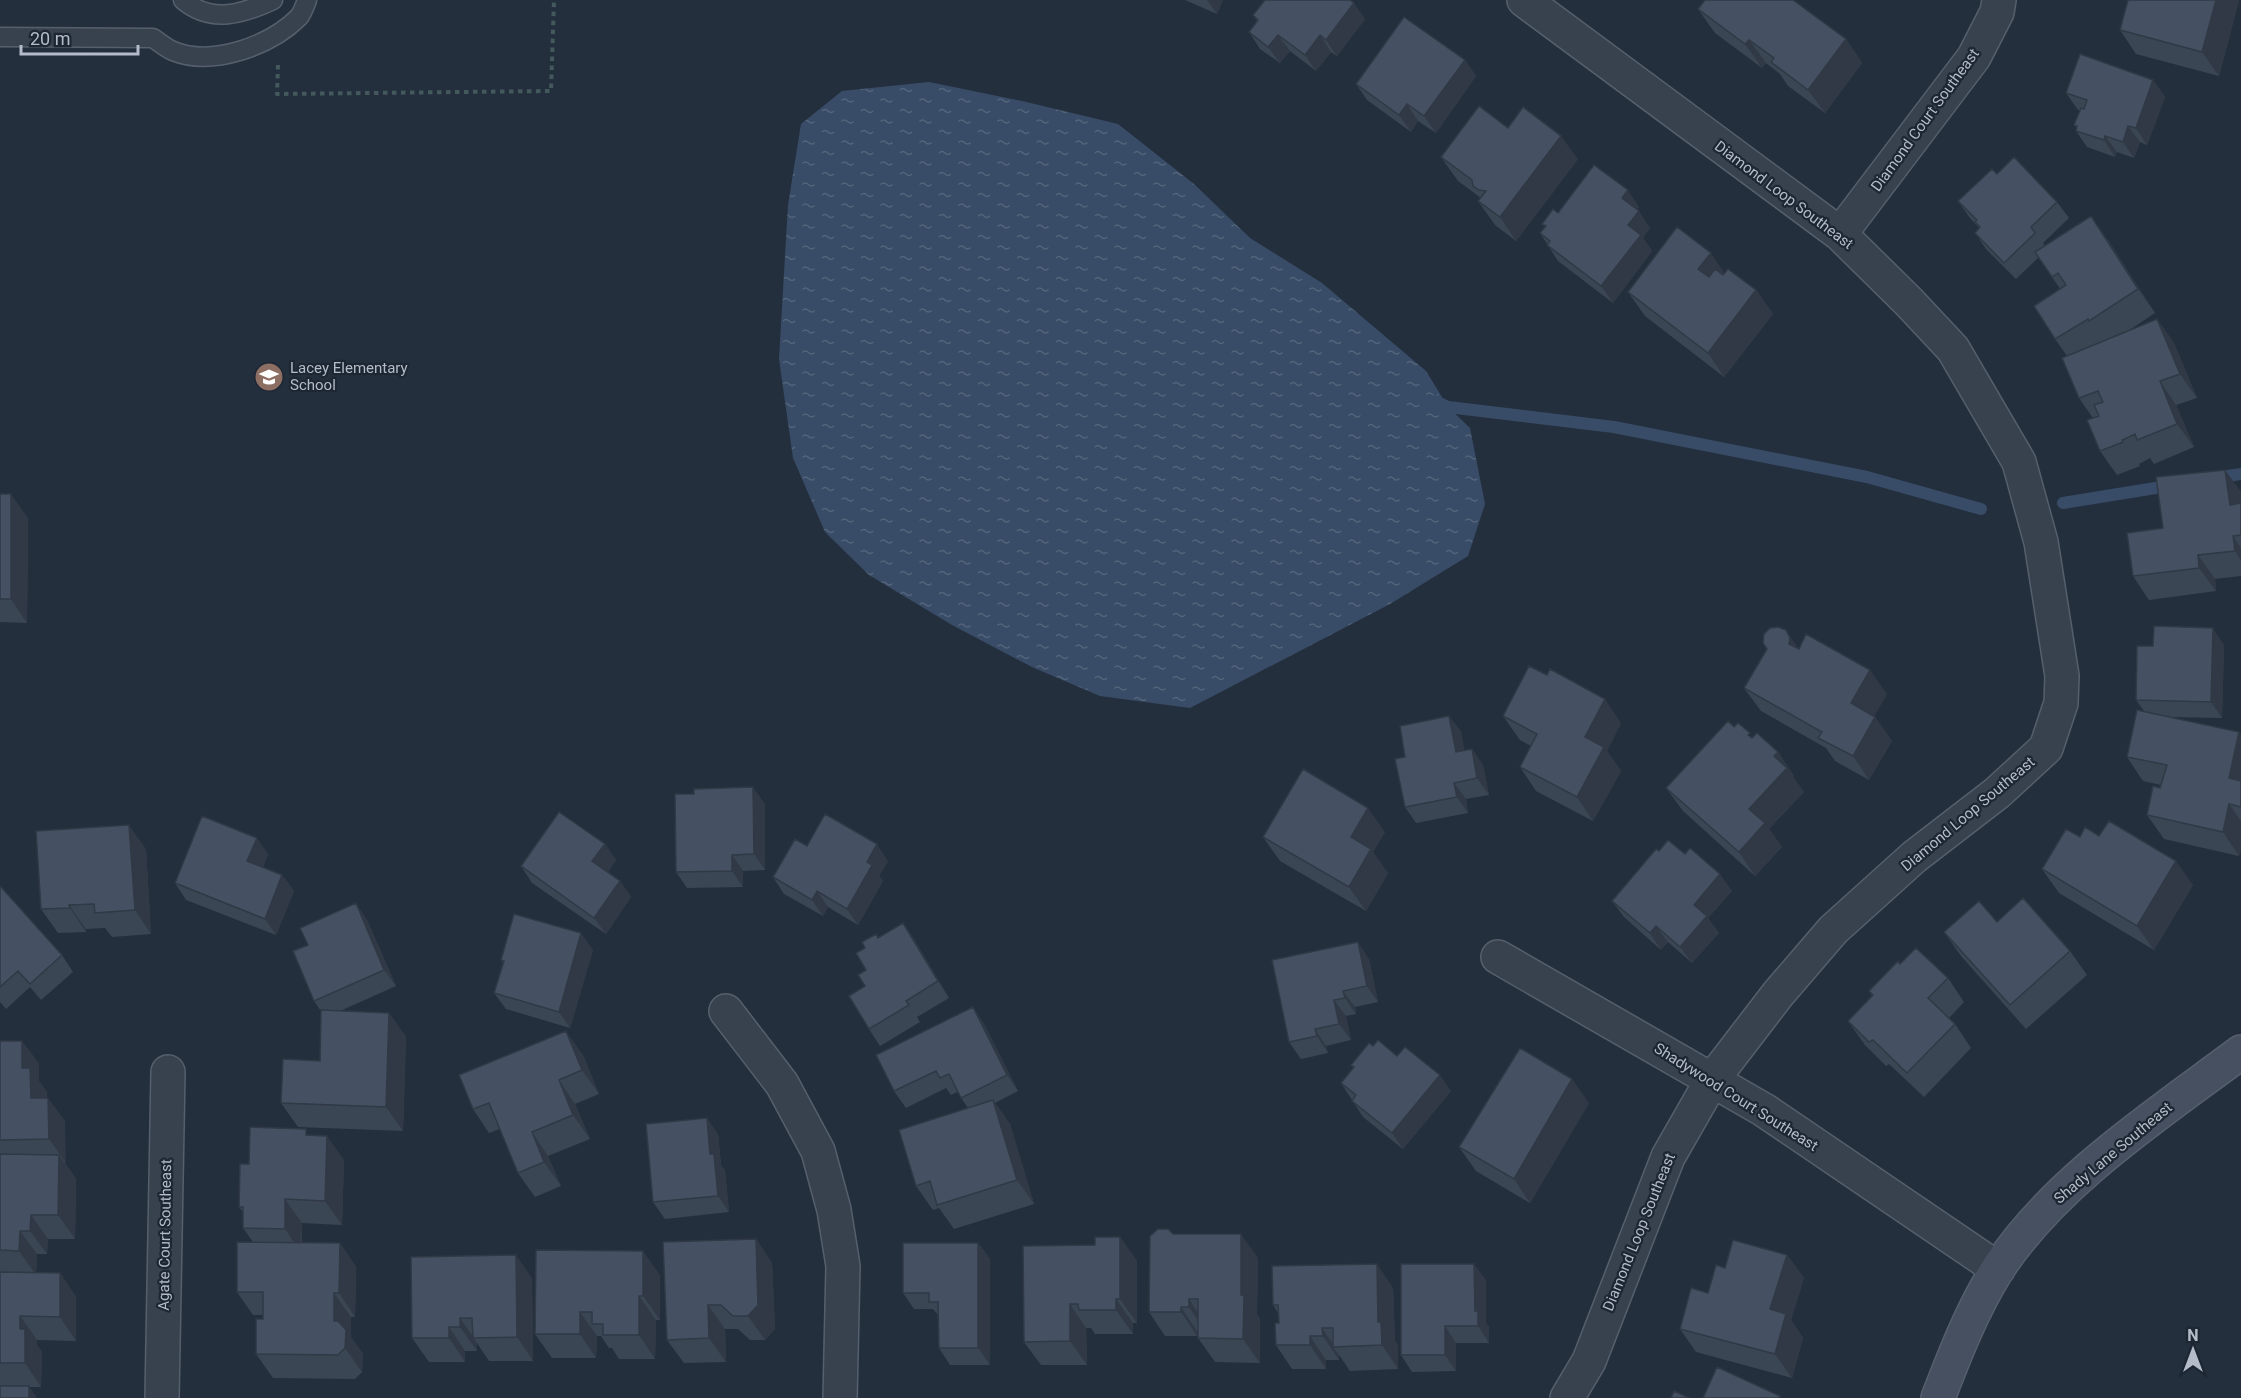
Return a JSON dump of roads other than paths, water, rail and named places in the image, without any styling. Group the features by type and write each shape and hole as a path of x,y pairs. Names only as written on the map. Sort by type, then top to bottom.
{"street":[{"name":"Diamond Loop Southeast","path":"1524,0 1840,234 1953,349 2019,462 2042,542 2062,676 2061,703 2046,748 1997,793 1914,857 1833,930 1778,994 1712,1080 1668,1157 1589,1361 1567,1398"},
{"name":"Diamond Court Southeast","path":"1840,234 1974,57 1997,12 1999,0"},
{"name":"Shadywood Court Southeast","path":"1498,957 1764,1110 1998,1269"},
{"path":"726,1011 782,1084 818,1151 834,1210 843,1266 840,1398"},
{"name":"Shady Lane Southeast","path":"1938,1398 1966,1326 1998,1269 2033,1223 2104,1156 2241,1052"},
{"name":"Agate Court Southeast","path":"162,1398 168,1072"}],"lane":[{"path":"183,0 208,14 231,15 273,0"},
{"path":"0,38 153,38 173,51 202,56 243,51 279,32 300,15 307,0"}],"water":[{"path":"929,82 1118,124 1194,184 1250,238 1322,283 1426,371 1448,407 1470,428 1485,504 1468,556 1390,604 1190,708 1100,696 1032,667 952,625 869,575 825,532 793,458 779,359 788,205 801,124 842,91"}],"waterway":[{"path":"1435,401 1448,407 1614,427 1867,477 1981,509"},
{"path":"2215,478 2241,474"},
{"path":"2063,503 2174,485"}],"place":[{"name":"Lacey Elementary School","path":"269,377"}]}
